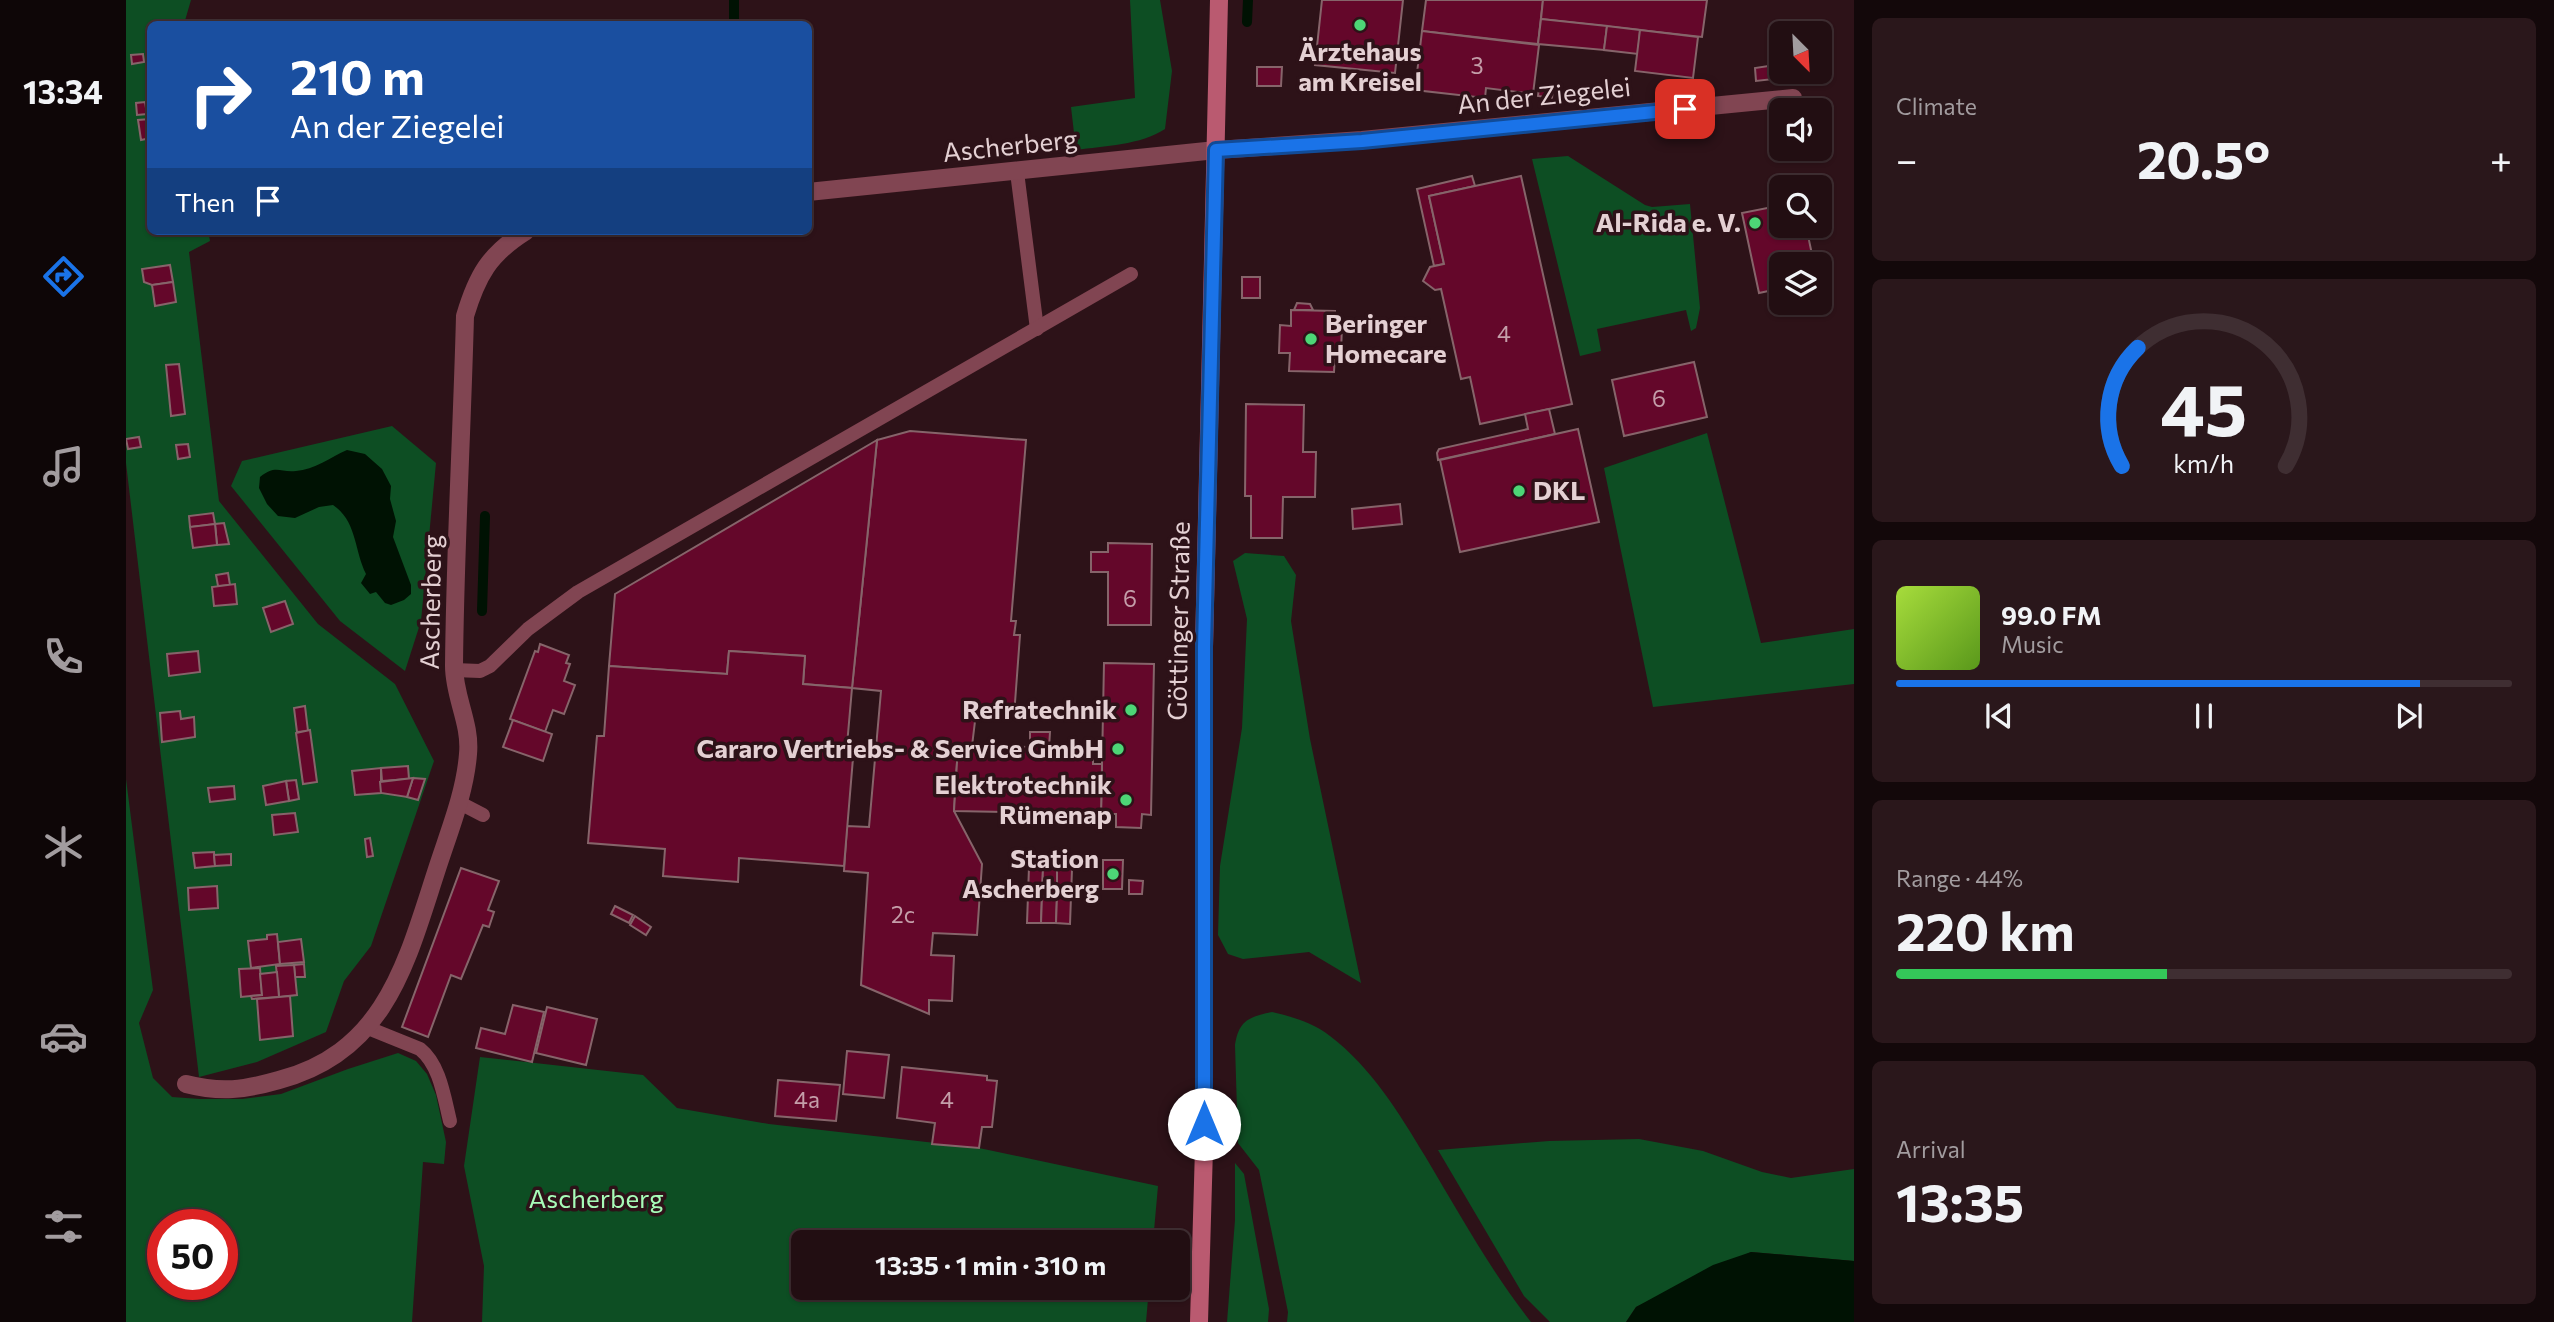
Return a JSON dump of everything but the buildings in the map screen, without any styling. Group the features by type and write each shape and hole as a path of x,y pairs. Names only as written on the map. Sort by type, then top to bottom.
{"main road":[{"name":"Göttinger Straße","path":"1199,1322 1204,1148 1204,647 1219,0"}],"street":[{"name":"An der Ziegelei","path":"1216,150 1362,141 1769,100"},
{"name":"Ascherberg","path":"812,192 1216,150"},
{"name":"Ascherberg","path":"186,1084 211,1090 251,1088 293,1077 333,1058 368,1028 394,988 458,802 468,756 469,734 454,670 465,316 474,287 487,263 507,243 520,235"}],"lane":[{"path":"1017,172 1037,329"},
{"path":"454,670 480,671 490,666 528,629 578,592 1131,274"},
{"path":"458,802 483,815"},
{"path":"368,1028 420,1049 427,1055 440,1083 450,1121"}],"green space":[{"path":"126,0 191,0 185,21 147,21 147,235 209,235 210,241 189,252 219,501 318,624 395,684 434,761 371,946 344,981 326,1032 257,1062 199,1077 126,463"},
{"path":"1130,0 1160,0 1172,71 1165,129 1134,142 1076,150 1071,107 1135,98"},
{"path":"1568,156 1645,205 1652,207 1690,204 1700,308 1696,328 1691,331 1686,310 1597,329 1601,351 1580,356 1532,159"},
{"path":"392,426 436,463 421,621 405,671 340,621 231,486 242,461"},
{"path":"1707,433 1761,643 1854,629 1854,684 1653,707 1604,468"},
{"path":"1245,553 1284,556 1296,575 1291,621 1310,739 1361,983 1309,952 1243,959 1228,954 1218,935 1220,866 1242,728 1247,619 1233,561"},
{"path":"126,779 153,990 139,1023 153,1078 172,1097 242,1099 281,1094 398,1053 416,1061 427,1074 436,1095 446,1142 444,1164 423,1162 412,1322 126,1322"},
{"path":"1272,1012 1323,1031 1345,1048 1371,1076 1405,1123 1488,1262 1531,1322 1287,1322 1288,1312 1259,1170 1238,1143 1237,1037 1246,1021"},
{"name":"Ascherberg","path":"480,1057 643,1075 677,1108 769,1124 979,1148 1158,1186 1154,1230 791,1230 791,1300 1148,1300 1146,1322 482,1322 484,1266 464,1166"},
{"path":"1639,1139 1703,1151 1762,1172 1791,1178 1854,1169 1854,1261 1751,1252 1636,1307 1626,1322 1550,1322 1524,1296 1438,1150 1549,1141"},
{"path":"1235,1163 1244,1174 1269,1309 1268,1322 1227,1322 1235,1220"}],"shaded area":[{"path":"347,450 365,454 382,469 391,486 390,499 396,521 393,537 411,585 411,594 391,605 385,603 376,592 370,594 361,583 366,574 351,528 341,512 333,505 319,507 295,518 278,516 267,504 259,488 260,477 270,471 303,470"},
{"path":"1751,1252 1854,1261 1854,1322 1626,1322 1636,1307 1713,1265"}],"waterway":[{"path":"734,0 734,21"},
{"path":"1247,22 1248,0"},
{"path":"482,611 485,516"}],"place":[{"name":"Ärztehaus am Kreisel","path":"1360,25"},
{"name":"Al-Rida e. V.","path":"1755,223"},
{"name":"Beringer Homecare","path":"1311,339"},
{"name":"DKL","path":"1519,491"},
{"name":"Refratechnik","path":"1131,710"},
{"name":"Cararo Vertriebs- & Service GmbH","path":"1118,749"},
{"name":"Elektrotechnik Rümenap","path":"1126,800"},
{"name":"Station Ascherberg","path":"1113,874"}],"route":[{"path":"1204,1124 1204,647 1216,150 1362,141 1685,109"}]}
